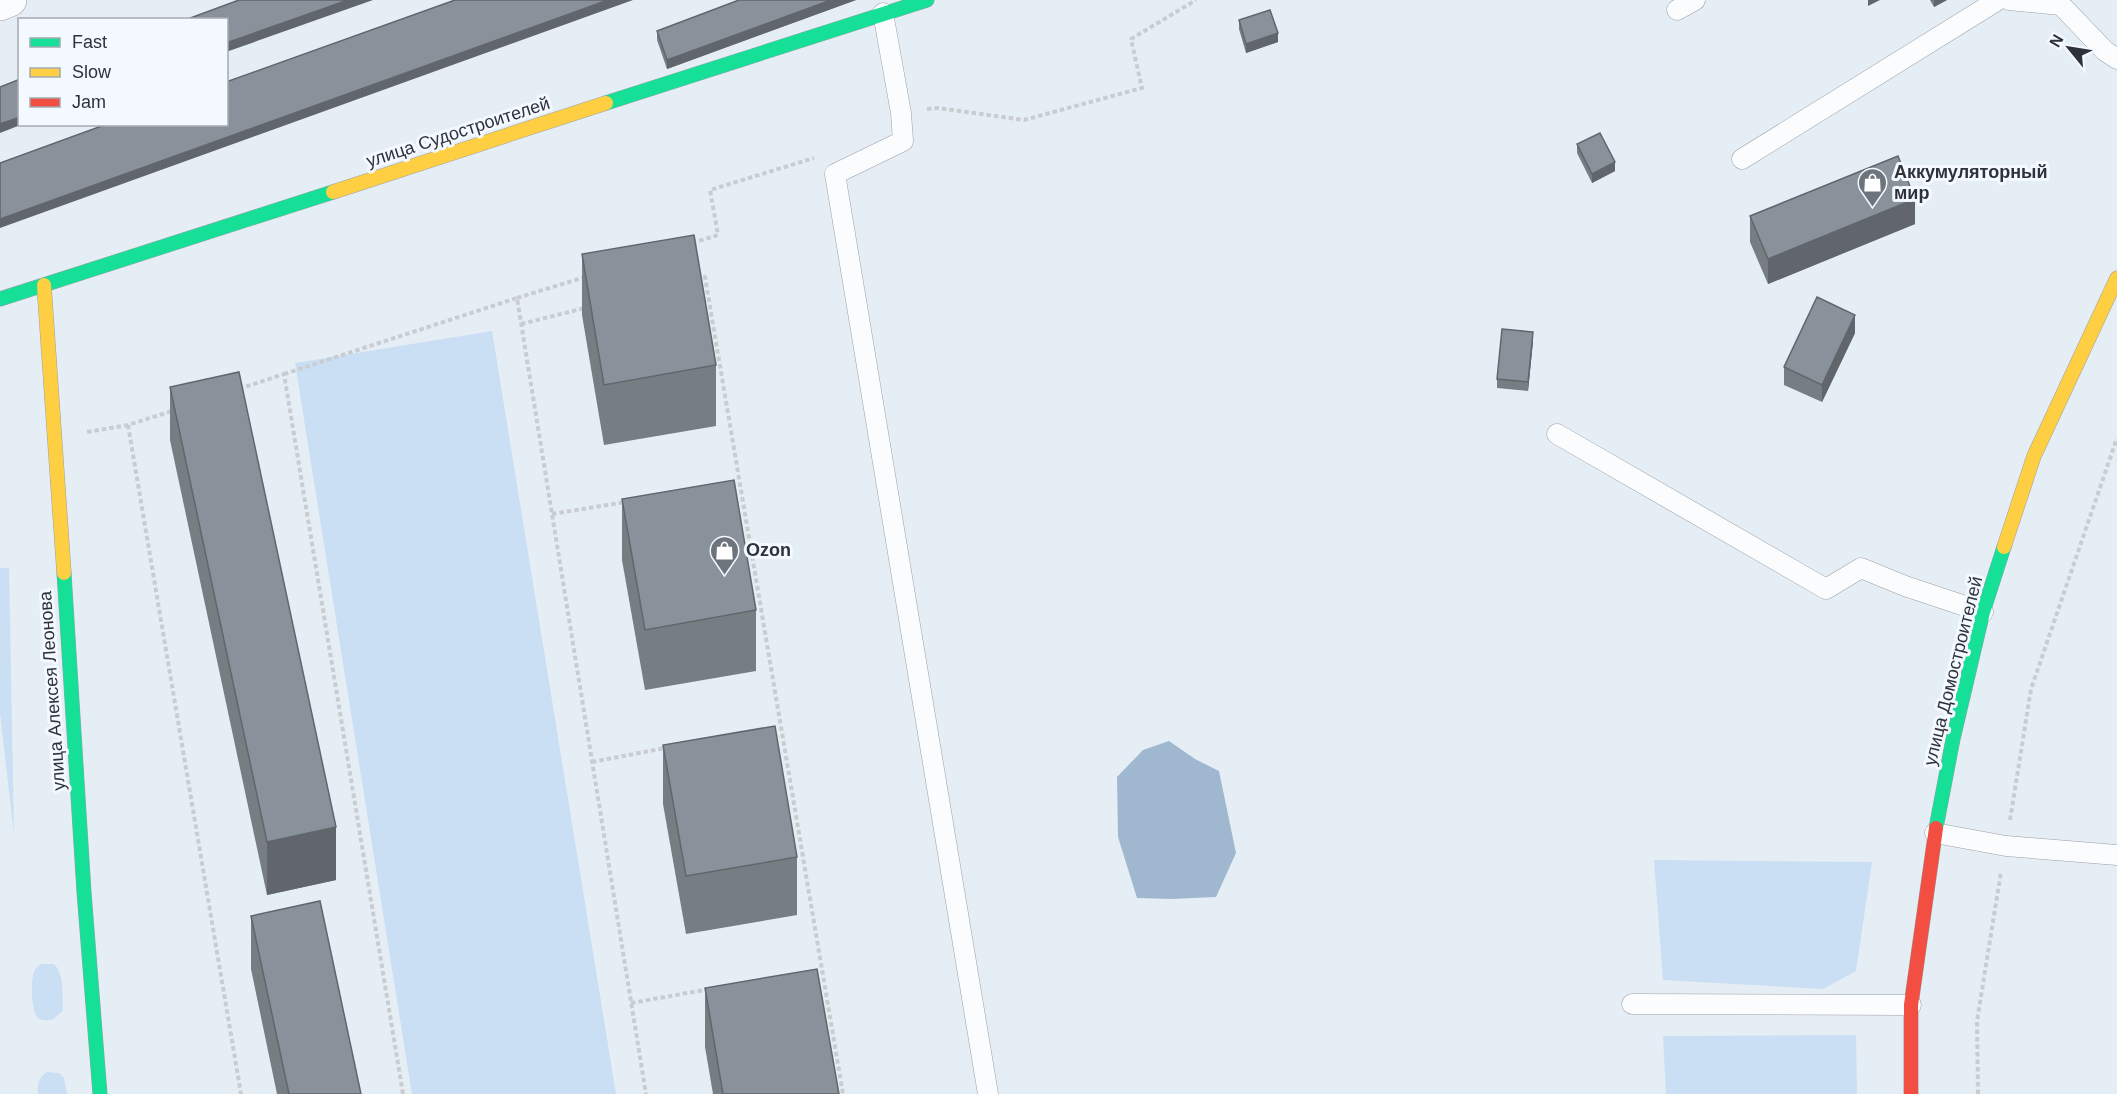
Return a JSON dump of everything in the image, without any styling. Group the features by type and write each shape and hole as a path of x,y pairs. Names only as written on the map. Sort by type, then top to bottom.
{"street":[{"path":"0,4 10,0"},
{"name":"улица Судостроителей","path":"0,299 927,0"},
{"name":"улица Домостроителей","path":"1911,1094 1911,1005 1935,833 1953,739 1983,612 2034,456 2117,278"},
{"name":"улица Алексея Леонова","path":"44,285 56,437 86,943 100,1094"}],"lane":[{"path":"1677,10 1695,0"},
{"path":"1742,159 1998,0"},
{"path":"2009,0 2060,2 2105,51 2117,59"},
{"path":"883,13 901,113 903,141 835,174 988,1094"},
{"path":"1557,434 1826,589 1861,568 1905,586 1983,612"},
{"path":"1935,833 2006,846 2117,855"},
{"path":"1632,1004 1911,1005"}],"path":[{"path":"693,280 705,277 843,1094"},
{"path":"228,392 517,298 646,1094"},
{"path":"521,324 590,307"},
{"path":"284,374 403,1094"},
{"path":"56,437 128,425 184,407"},
{"path":"128,425 241,1094"},
{"path":"1978,1094 1977,1022 2031,690 2117,438"},
{"path":"552,514 634,500"},
{"path":"770,729 781,727"},
{"path":"592,762 670,747"},
{"path":"811,971 822,969"},
{"path":"631,1003 721,987"}],"shaded area":[{"path":"492,331 616,1094 412,1094 295,363"},
{"path":"0,568 9,568 14,835 0,713"},
{"path":"1169,741 1195,759 1219,771 1236,853 1216,897 1137,898 1118,837 1117,777 1143,750"},
{"path":"1654,860 1872,862 1856,971 1823,989 1663,980"},
{"path":"41,964 54,964 60,974 63,1011 52,1020 38,1018 34,1009 32,980 35,969"},
{"path":"1856,1035 1857,1094 1666,1094 1663,1036"},
{"path":"47,1072 59,1073 64,1078 67,1094 38,1094 39,1082"}],"building":[{"path":"239,0 348,0 228,42 228,18 190,18"},
{"path":"455,0 608,0 0,219 0,163 102,126 228,126 228,81"},
{"path":"739,0 831,0 667,60 657,31"},
{"path":"1270,10 1278,33 1246,44 1239,20"},
{"path":"18,80 18,118 0,124 0,87"},
{"path":"1600,133 1615,162 1592,174 1577,144"},
{"path":"1898,156 1915,199 1768,259 1750,216"},
{"path":"694,235 716,365 604,385 582,254"},
{"path":"1817,297 1855,315 1822,385 1784,367"},
{"path":"1502,329 1533,332 1528,382 1497,379"},
{"path":"239,372 336,827 267,842 170,387"},
{"path":"734,480 756,610 645,630 622,499"},
{"path":"775,726 797,857 686,876 663,745"},
{"path":"320,901 361,1094 289,1094 251,916"},
{"path":"817,969 839,1094 723,1094 705,988"}],"traffic: fast":[{"path":"606,103 927,0"},
{"path":"0,299 333,192"},
{"path":"1936,828 1953,739 1983,612 2004,547"},
{"path":"64,573 84,892 100,1094"}],"traffic: slow":[{"path":"333,192 606,103"},
{"path":"2004,547 2034,456 2117,278"},
{"path":"44,285 64,573"}],"traffic: jam":[{"path":"1911,1094 1911,1005 1936,828"}],"place":[{"name":"Аккумуляторный мир","path":"1873,208"},
{"name":"Ozon","path":"725,576"}]}
